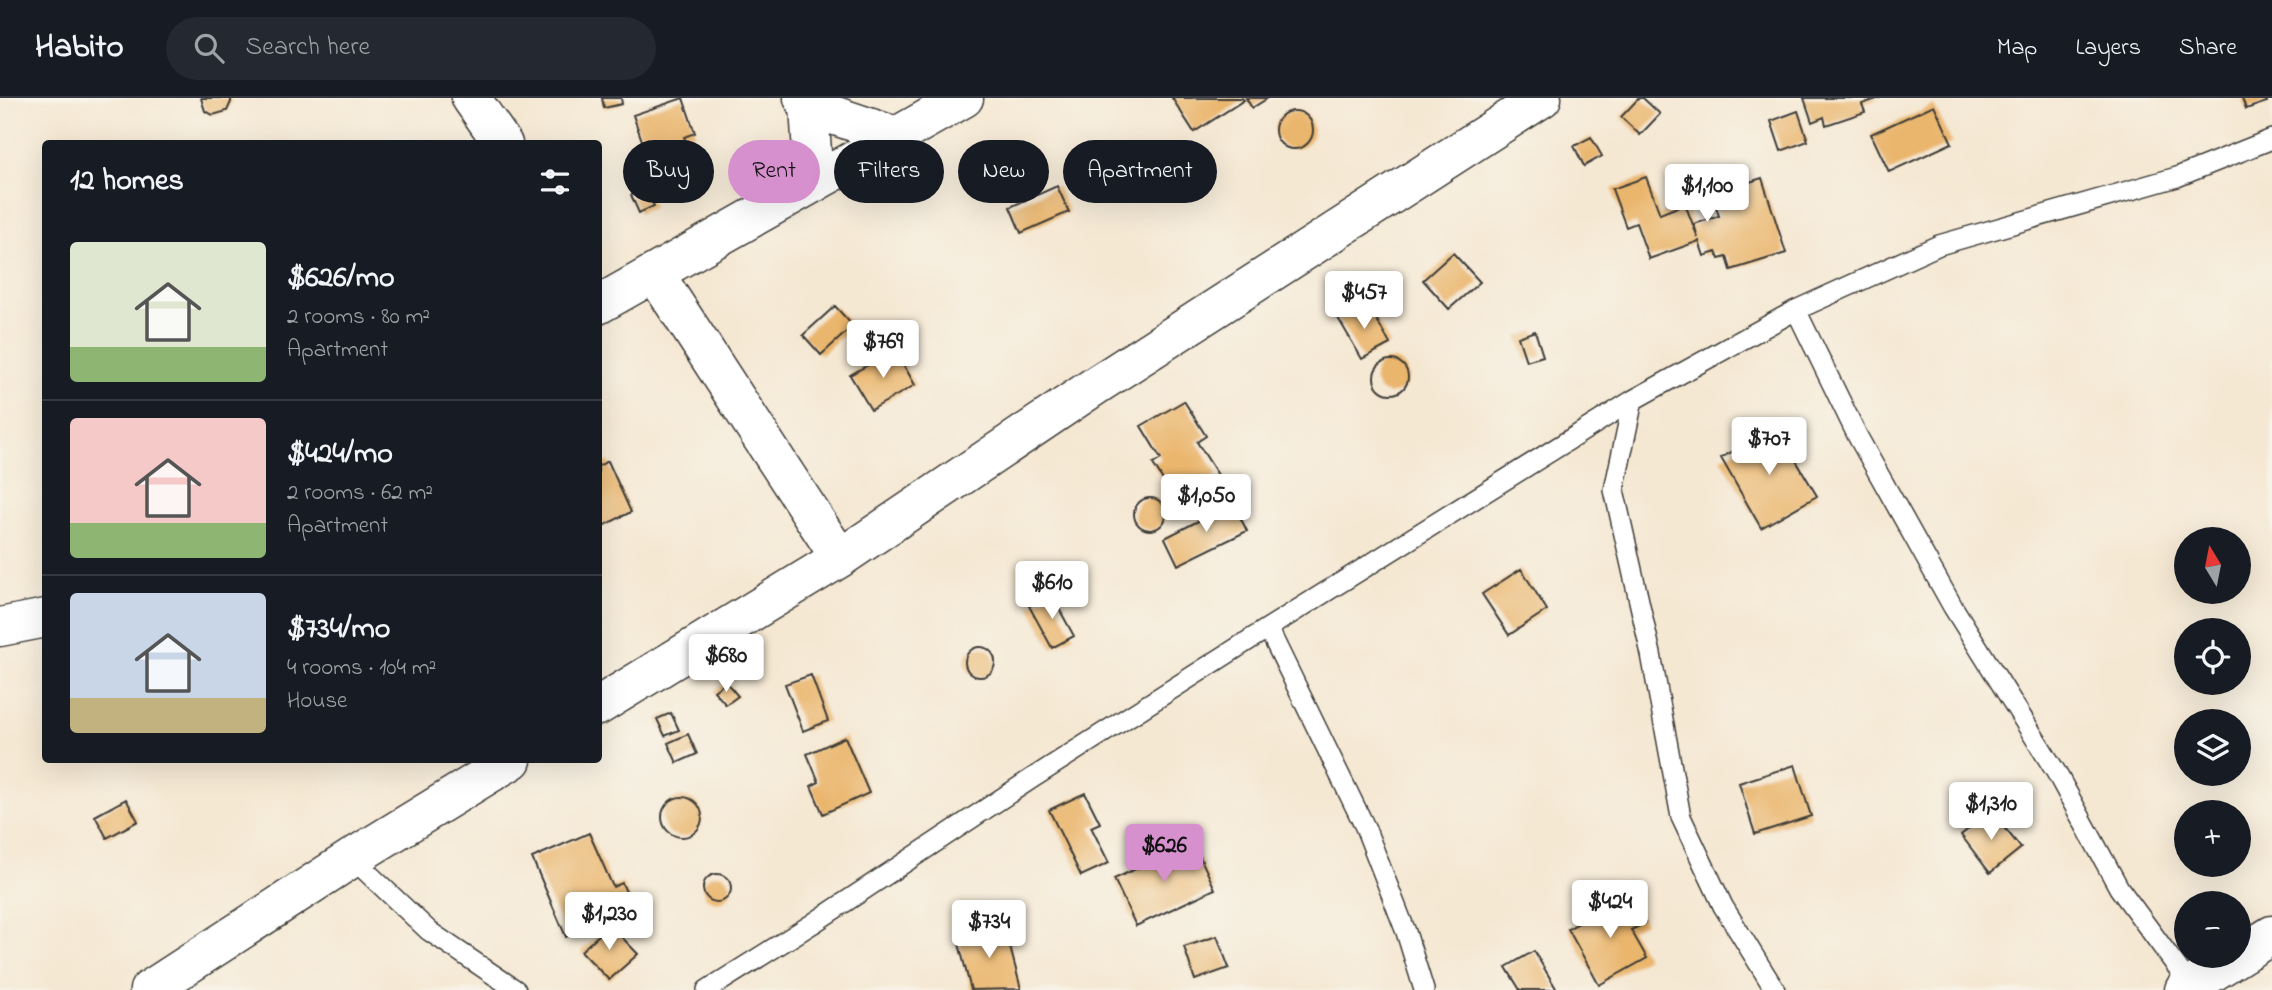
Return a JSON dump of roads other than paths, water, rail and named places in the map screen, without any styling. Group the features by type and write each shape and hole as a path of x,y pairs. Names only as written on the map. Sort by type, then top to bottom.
{"street":[{"path":"471,98 500,140"},
{"path":"820,180 964,98"},
{"path":"602,704 840,558 1107,378 1542,98"},
{"path":"810,140 806,103 895,136"},
{"path":"603,293 655,274 779,203"},
{"path":"655,274 840,558"},
{"path":"0,627 42,619"},
{"path":"149,990 352,858 507,763"},
{"path":"2187,988 2272,935"}],"lane":[{"path":"707,990 1031,779 1633,400 1796,310 1939,245 2177,177 2272,139"},
{"path":"1796,310 1858,437 1953,607 2056,772 2119,888 2187,988"},
{"path":"1633,400 1614,491 1651,654 1681,817 1723,906 1775,990"},
{"path":"1268,628 1365,827 1406,932 1424,990"},
{"path":"352,858 429,931 516,990"}]}
